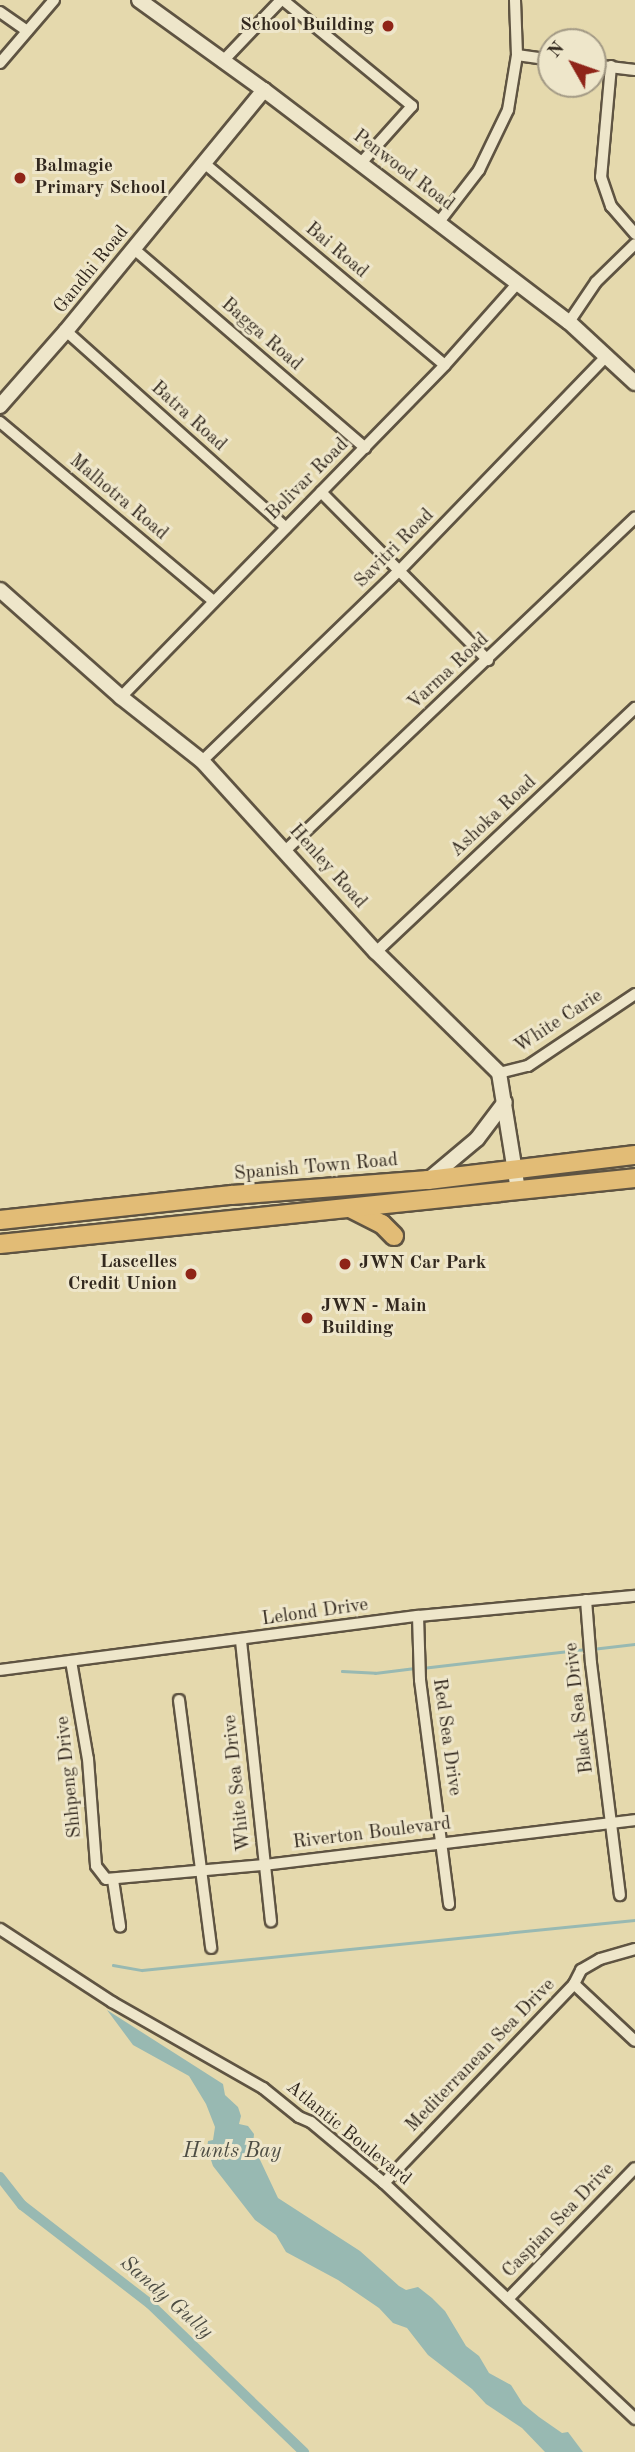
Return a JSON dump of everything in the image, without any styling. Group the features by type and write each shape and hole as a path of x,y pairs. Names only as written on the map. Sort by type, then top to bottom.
{"highway":[{"name":"Spanish Town Road","path":"0,1220 93,1209 428,1180 514,1167 635,1155"},
{"path":"0,1244 635,1178"},
{"path":"348,1207 382,1224 394,1236"},
{"path":"93,1209 96,1233"}],"street":[{"path":"0,63 54,0"},
{"path":"222,62 282,0 412,106 361,163"},
{"path":"439,222 479,170 495,142 508,110 517,55 515,0"},
{"name":"Penwood Road","path":"148,3 222,62 264,90 569,322 635,383"},
{"path":"0,12 27,31"},
{"path":"517,55 537,58"},
{"path":"607,66 635,70"},
{"path":"611,66 601,177 611,206 635,234"},
{"name":"Gandhi Road","path":"0,406 66,331 264,90"},
{"name":"Bai Road","path":"204,163 445,365"},
{"path":"569,322 596,282 635,244"},
{"name":"Bagga Road","path":"134,249 365,448"},
{"name":"Bolivar Road","path":"121,697 445,365 517,284"},
{"name":"Batra Road","path":"66,331 286,528"},
{"name":"Savitri Road","path":"202,761 400,570 607,356"},
{"name":"Malhotra Road","path":"0,422 213,601"},
{"path":"321,492 488,660"},
{"name":"Varma Road","path":"286,850 635,518"},
{"name":"Henley Road","path":"0,590 121,697 202,761 286,850 376,952 499,1073"},
{"name":"Ashoka Road","path":"376,952 635,708"},
{"name":"White Carie","path":"499,1073 528,1066 635,994"},
{"path":"499,1073 518,1190"},
{"path":"429,1199 428,1180 477,1139 494,1121 505,1102"},
{"name":"Lelond Drive","path":"0,1670 418,1616 635,1596"},
{"name":"Black Sea Drive","path":"586,1600 590,1659 620,1895"},
{"name":"Red Sea Drive","path":"418,1616 418,1663 449,1904"},
{"name":"White Sea Drive","path":"242,1640 271,1921"},
{"name":"Shhpeng Drive","path":"71,1661 88,1759 96,1866 106,1879 113,1880"},
{"path":"179,1700 211,1948"},
{"name":"Riverton Boulevard","path":"113,1880 264,1865 635,1820"},
{"path":"113,1880 120,1926"},
{"name":"Atlantic Boulevard","path":"0,1929 112,2002 263,2088 384,2183 634,2417"},
{"name":"Mediterranean Sea Drive","path":"384,2183 574,1984 581,1970 600,1959 635,1949"},
{"path":"574,1984 635,2041"},
{"name":"Caspian Sea Drive","path":"508,2299 635,2168"}],"water":[{"name":"Hunts Bay","path":"107,2010 223,2084 225,2095 238,2107 241,2116 239,2124 248,2126 254,2134 253,2145 278,2198 360,2251 399,2286 406,2290 418,2287 432,2298 445,2311 466,2346 479,2356 489,2373 511,2385 523,2404 539,2417 562,2433 568,2432 583,2452 545,2452 522,2428 486,2404 472,2389 428,2355 407,2328 393,2323 379,2308 338,2280 286,2252 276,2235 255,2220 213,2166 207,2148 208,2141 213,2140 215,2127 206,2104 189,2076 133,2045"}],"waterway":[{"path":"592,1649 635,1644"},
{"path":"422,1668 586,1649"},
{"path":"342,1671 375,1673 415,1668"},
{"path":"113,1965 142,1970 635,1920"},
{"name":"Sandy Gully","path":"0,2177 22,2205 150,2304 304,2452"}],"place":[{"name":"School Building","path":"388,26"},
{"name":"Balmagie Primary School","path":"20,178"},
{"name":"JWN Car Park","path":"345,1264"},
{"name":"Lascelles Credit Union","path":"191,1274"},
{"name":"JWN - Main Building","path":"307,1318"}]}
